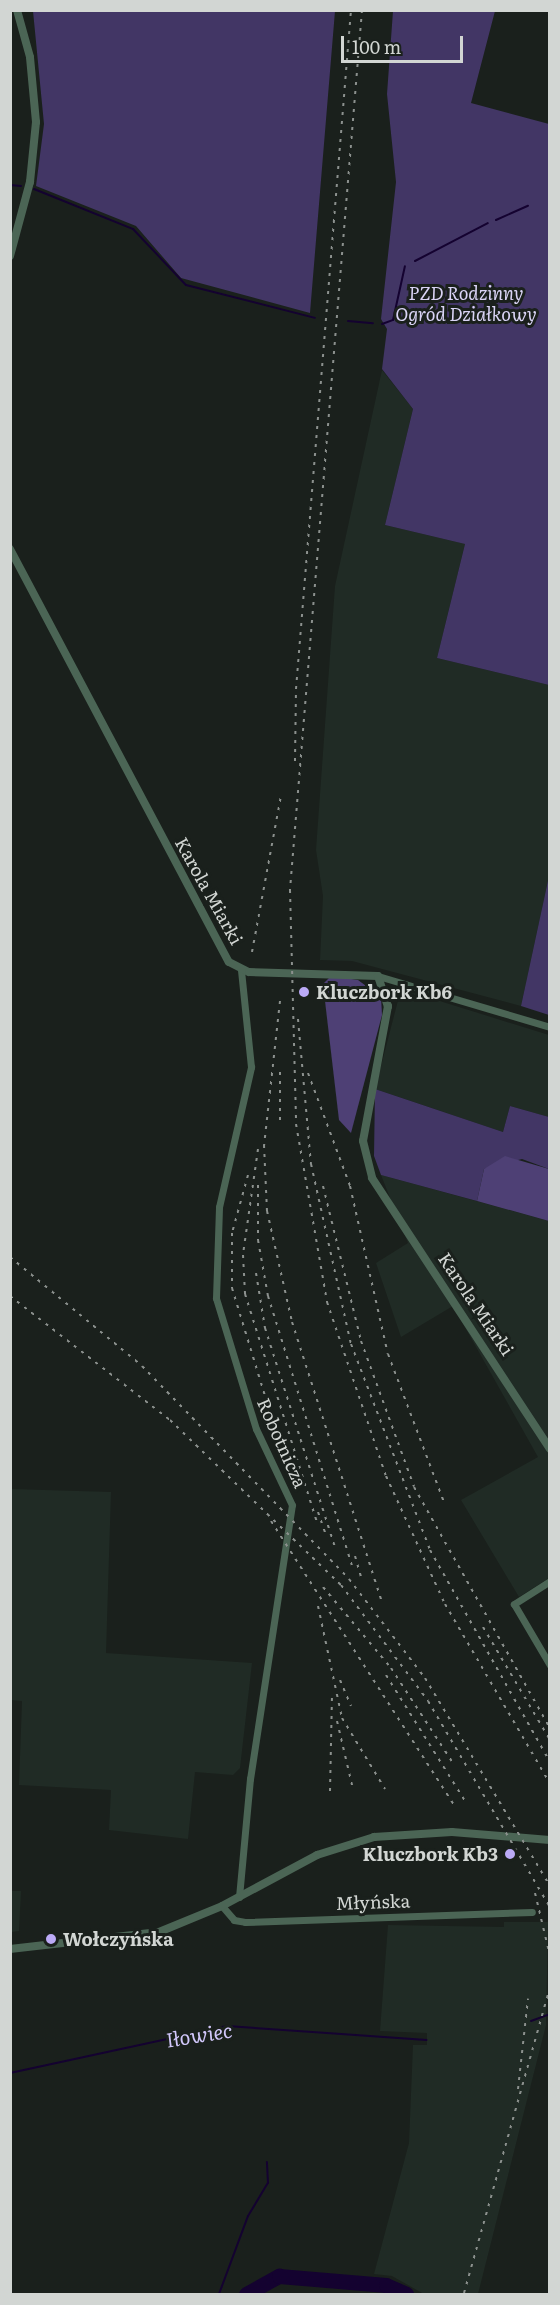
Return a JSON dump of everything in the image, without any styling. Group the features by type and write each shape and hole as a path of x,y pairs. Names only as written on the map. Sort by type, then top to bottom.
{"street":[{"path":"10,256 30,182 36,122 30,57 17,10"},
{"name":"Karola Miarki","path":"10,549 211,935 241,971 319,972 378,976 388,1006 364,1131 372,1178 549,1449"},
{"name":"Robotnicza","path":"238,1897 250,1779 292,1505 256,1429 216,1298 219,1206 251,1067 241,971"},
{"path":"378,976 549,1027"},
{"path":"549,1581 514,1604 549,1665"},
{"path":"10,1949 159,1932 222,1906 317,1855 374,1837 500,1835 549,1840"},
{"name":"Młyńska","path":"222,1906 234,1920 245,1922 532,1912"}],"shaded area":[{"path":"382,370 413,409 385,525 465,544 437,658 549,685 549,876 521,1006 352,961 320,960 323,896 316,850 335,586"},
{"path":"331,976 358,980 381,997 382,1015 351,1133 339,1120 323,984"},
{"path":"401,989 549,1035 549,1117 510,1106 503,1132 375,1089"},
{"path":"505,1156 549,1169 549,1221 477,1201 484,1169"},
{"path":"381,1175 549,1221 549,1578 519,1597 461,1500 538,1457 453,1306 401,1337 376,1263 408,1243"},
{"path":"11,1489 111,1492 106,1653 252,1663 240,1768 233,1775 195,1772 188,1839 109,1830 111,1790 19,1785 22,1701 10,1700"},
{"path":"11,1891 21,1891 19,1931 11,1932"},
{"path":"504,1922 548,1922 546,2025 478,2294 424,2294 392,2276 374,2274 409,2143 413,2045 427,2045 427,2033 380,2031 388,1925 504,1927"}],"green space":[{"path":"33,11 335,11 310,313 181,278 136,226 36,186 44,124"},
{"name":"PZD Rodzinny Ogród Działkowy","path":"393,11 495,11 471,103 549,124 549,685 437,658 465,544 385,525 413,409 382,369 387,329 381,319 396,182 387,94"},
{"path":"549,876 549,1015 521,1006"},
{"path":"375,1089 503,1132 510,1106 549,1117 549,1169 522,1159 484,1169 477,1201 381,1175 374,1156"}],"waterway":[{"path":"10,185 21,186"},
{"path":"34,189 133,229 186,285 315,318"},
{"path":"496,220 528,206"},
{"path":"415,261 488,223"},
{"path":"382,324 393,320 405,266"},
{"path":"348,321 373,323"},
{"name":"Iłowiec","path":"531,2021 550,2014"},
{"name":"Iłowiec","path":"10,2073 227,2026 427,2040"},
{"path":"219,2294 248,2216 268,2183 267,2162"},
{"path":"246,2294 279,2276 386,2285 406,2294"}],"railway":[{"path":"295,761 296,689 351,10"},
{"path":"362,10 290,890 296,1124 327,1302 386,1476 445,1604 550,1784"},
{"path":"252,952 281,795"},
{"path":"280,1001 264,1145 267,1211 292,1322 382,1603"},
{"path":"298,1019 311,1164 351,1344 430,1550 550,1762"},
{"path":"280,1072 280,1124"},
{"path":"308,1073 350,1186 388,1354 445,1505"},
{"path":"258,1149 243,1255 245,1294 317,1523"},
{"path":"248,1175 232,1233 232,1288 285,1461"},
{"path":"258,1185 258,1240 268,1296 352,1566"},
{"path":"323,1186 361,1341 414,1487 550,1728"},
{"path":"10,1257 142,1366 349,1579 425,1678 550,1886"},
{"path":"256,1273 265,1328 335,1547"},
{"path":"10,1296 170,1420 341,1585 428,1701 550,1907"},
{"path":"318,1512 326,1535"},
{"path":"271,1521 455,1807"},
{"path":"355,1556 361,1577"},
{"path":"323,1587 391,1668 453,1763"},
{"path":"318,1606 342,1718 385,1789"},
{"path":"483,1627 550,1740"},
{"path":"386,1675 465,1801"},
{"path":"340,1680 351,1706"},
{"path":"330,1791 332,1693"},
{"path":"337,1721 352,1785"},
{"path":"535,1893 550,1956"},
{"path":"464,2293 550,1988"},
{"path":"518,2089 528,1999"}],"place":[{"name":"Kluczbork Kb6","path":"304,992"},
{"name":"Kluczbork Kb3","path":"510,1854"},
{"name":"Wołczyńska","path":"51,1939"}]}
